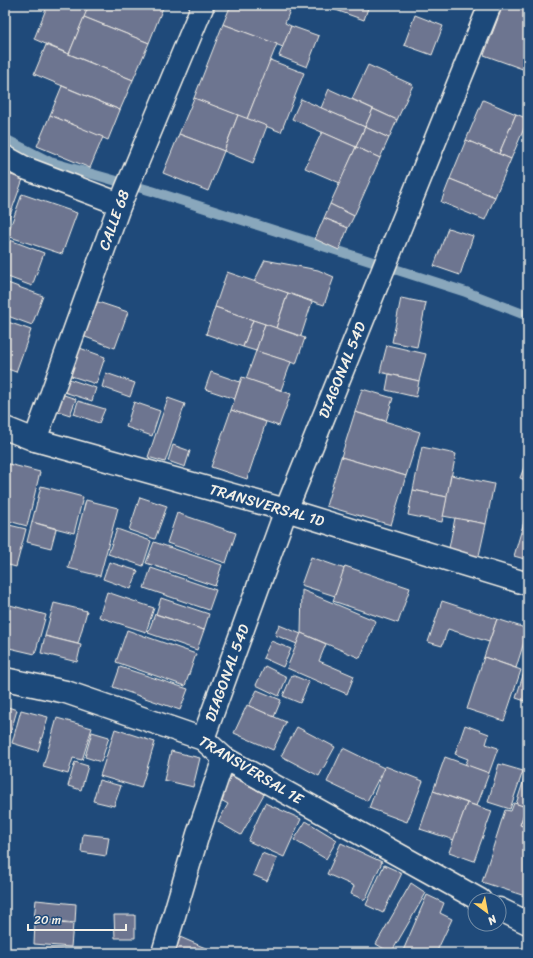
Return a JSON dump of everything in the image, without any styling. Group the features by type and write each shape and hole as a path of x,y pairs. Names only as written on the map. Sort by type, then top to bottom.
{"street":[{"name":"CALLE 68","path":"35,440 122,198 203,5"},
{"name":"DIAGONAL 54D","path":"203,739 286,510 490,5"},
{"path":"5,157 25,168 122,198"},
{"name":"TRANSVERSAL 1D","path":"5,428 35,440 286,510 528,584"},
{"name":"TRANSVERSAL 1E","path":"5,679 66,692 203,739 224,758 467,893"},
{"path":"163,953 198,834 224,758"},
{"path":"507,913 528,923"}],"building":[{"path":"35,5 89,6 69,54 34,39 46,9"},
{"path":"89,5 164,5 149,43 84,17"},
{"path":"231,5 292,5 285,23 291,26 283,47 223,24"},
{"path":"334,5 369,5 364,20 333,9"},
{"path":"436,5 450,5 448,9"},
{"path":"503,5 528,5 528,71 484,55"},
{"path":"415,15 443,26 432,55 404,45"},
{"path":"84,17 149,43 133,80 69,54"},
{"path":"223,24 277,44 247,119 194,98"},
{"path":"291,26 319,36 307,67 279,56"},
{"path":"46,45 133,80 120,110 34,74"},
{"path":"270,60 304,73 281,132 247,119"},
{"path":"368,65 413,85 397,120 352,99"},
{"path":"62,86 120,110 108,140 50,115"},
{"path":"329,89 373,109 365,127 321,108"},
{"path":"194,98 238,115 224,151 179,134"},
{"path":"301,99 365,127 356,147 292,119"},
{"path":"483,100 516,114 499,154 466,140"},
{"path":"373,109 397,120 389,138 365,127"},
{"path":"516,114 528,119 511,159 499,154"},
{"path":"50,115 103,137 90,168 37,146"},
{"path":"238,115 267,126 253,163 224,151"},
{"path":"365,127 389,138 380,158 356,147"},
{"path":"322,132 356,147 340,183 305,168"},
{"path":"179,134 224,151 208,191 163,173"},
{"path":"466,140 511,159 495,197 450,179"},
{"path":"356,147 380,158 354,216 330,204"},
{"path":"5,173 23,179 5,229"},
{"path":"450,179 495,197 485,220 441,202"},
{"path":"22,194 77,213 62,254 7,236"},
{"path":"330,204 354,216 348,228 324,218"},
{"path":"324,218 348,228 339,250 315,239"},
{"path":"448,228 473,236 460,275 434,266"},
{"path":"10,240 44,253 32,286 5,276 5,254"},
{"path":"265,260 318,270 334,277 324,305 254,282"},
{"path":"227,272 288,293 276,328 215,307"},
{"path":"5,282 43,296 32,325 5,315"},
{"path":"288,293 312,302 301,336 276,328"},
{"path":"401,298 426,303 417,347 392,342"},
{"path":"92,300 128,312 115,348 80,335"},
{"path":"215,307 253,320 243,347 206,334"},
{"path":"253,320 265,324 256,351 243,347"},
{"path":"5,321 31,330 16,372 5,368"},
{"path":"265,324 305,338 296,364 256,351"},
{"path":"387,345 426,354 419,381 380,372"},
{"path":"74,346 105,357 96,384 65,374"},
{"path":"256,351 291,362 281,390 246,379"},
{"path":"211,372 240,382 235,399 205,389"},
{"path":"106,373 135,383 130,397 102,387"},
{"path":"389,374 419,381 416,397 386,390"},
{"path":"242,377 291,394 279,426 231,410"},
{"path":"66,378 96,388 92,401 61,391"},
{"path":"362,389 393,398 386,421 355,412"},
{"path":"58,393 76,399 70,415 52,409"},
{"path":"168,398 185,404 165,462 148,457"},
{"path":"78,401 105,409 99,423 74,414"},
{"path":"134,402 160,411 152,436 126,427"},
{"path":"231,410 266,422 247,479 211,467"},
{"path":"355,412 420,432 406,476 341,457"},
{"path":"173,445 190,451 185,467 168,461"},
{"path":"422,447 456,454 447,497 413,490"},
{"path":"341,457 406,476 391,525 326,506"},
{"path":"528,457 528,481 520,478"},
{"path":"5,463 40,472 27,526 5,520"},
{"path":"451,475 494,484 486,524 443,516"},
{"path":"41,486 83,497 74,533 32,522"},
{"path":"413,490 447,497 442,522 408,515"},
{"path":"140,497 167,506 155,539 129,530"},
{"path":"86,500 118,508 100,576 68,568"},
{"path":"528,508 528,560 514,556"},
{"path":"177,513 236,533 226,563 167,543"},
{"path":"455,518 486,524 478,560 448,553"},
{"path":"32,522 56,529 51,548 27,542"},
{"path":"5,524 26,529 16,567 5,564"},
{"path":"117,529 151,541 143,566 108,554"},
{"path":"154,542 222,565 215,586 146,563"},
{"path":"311,557 345,569 335,596 301,585"},
{"path":"109,562 138,571 131,589 103,579"},
{"path":"345,566 410,588 398,623 333,601"},
{"path":"151,568 216,590 209,610 144,588"},
{"path":"302,590 376,621 360,658 301,633"},
{"path":"107,592 154,608 146,632 99,617"},
{"path":"161,598 209,614 204,630 156,614"},
{"path":"442,601 497,619 489,642 448,629 442,646 428,642"},
{"path":"54,603 87,611 78,644 45,636"},
{"path":"10,605 46,615 35,654 5,647 5,625"},
{"path":"155,614 204,630 197,650 148,633"},
{"path":"497,619 528,629 516,668 484,657"},
{"path":"279,625 301,634 297,644 275,635"},
{"path":"127,630 196,654 185,686 116,662"},
{"path":"301,633 326,644 319,661 354,676 347,694 287,668"},
{"path":"45,636 81,645 77,662 41,653"},
{"path":"271,641 291,649 283,667 263,658"},
{"path":"484,657 521,670 504,721 467,709"},
{"path":"528,659 528,702 516,698"},
{"path":"265,666 287,677 279,696 256,685"},
{"path":"120,667 188,689 180,710 113,687"},
{"path":"292,675 309,682 300,703 283,696"},
{"path":"257,690 281,700 274,717 249,706"},
{"path":"247,705 286,722 273,750 234,733"},
{"path":"5,706 17,710 5,752"},
{"path":"21,710 48,717 38,751 12,743"},
{"path":"57,718 92,728 82,760 73,758 68,774 43,767"},
{"path":"465,725 489,734 486,744 498,748 489,773 465,765 468,759 455,754"},
{"path":"297,727 335,747 319,776 281,756"},
{"path":"115,729 155,742 141,788 100,776"},
{"path":"92,732 109,737 101,762 85,757"},
{"path":"343,748 384,768 367,801 327,782"},
{"path":"171,751 200,758 193,787 164,780"},
{"path":"445,757 489,773 477,806 433,791"},
{"path":"75,762 88,766 81,790 68,786"},
{"path":"499,764 523,771 510,809 488,802"},
{"path":"385,766 423,781 407,822 369,808"},
{"path":"527,770 528,828 520,825 526,807 516,804"},
{"path":"225,772 264,794 241,835 218,822 228,804 212,795"},
{"path":"99,780 121,786 114,806 93,801"},
{"path":"433,791 467,803 454,840 420,829"},
{"path":"265,803 301,819 284,857 248,841"},
{"path":"467,803 492,811 474,861 449,852"},
{"path":"514,803 526,807 520,825 528,828 528,897 482,882 505,810 511,811"},
{"path":"306,821 337,840 326,859 294,840"},
{"path":"83,834 109,837 106,856 81,852"},
{"path":"341,843 382,862 365,900 351,894 354,886 327,874"},
{"path":"262,853 277,859 267,881 253,875"},
{"path":"384,865 402,873 383,913 366,905"},
{"path":"411,883 426,893 391,953 376,944"},
{"path":"427,895 444,903 440,913 452,919 436,953 402,953"},
{"path":"36,900 76,904 75,923 34,919"},
{"path":"114,915 135,915 135,938 115,938"},
{"path":"35,922 73,924 71,947 34,944"},
{"path":"180,937 210,950 209,953 175,953"},
{"path":"38,949 64,950 64,953 38,953"}],"waterway":[{"path":"5,139 50,162 152,191 466,292 528,316"}]}
